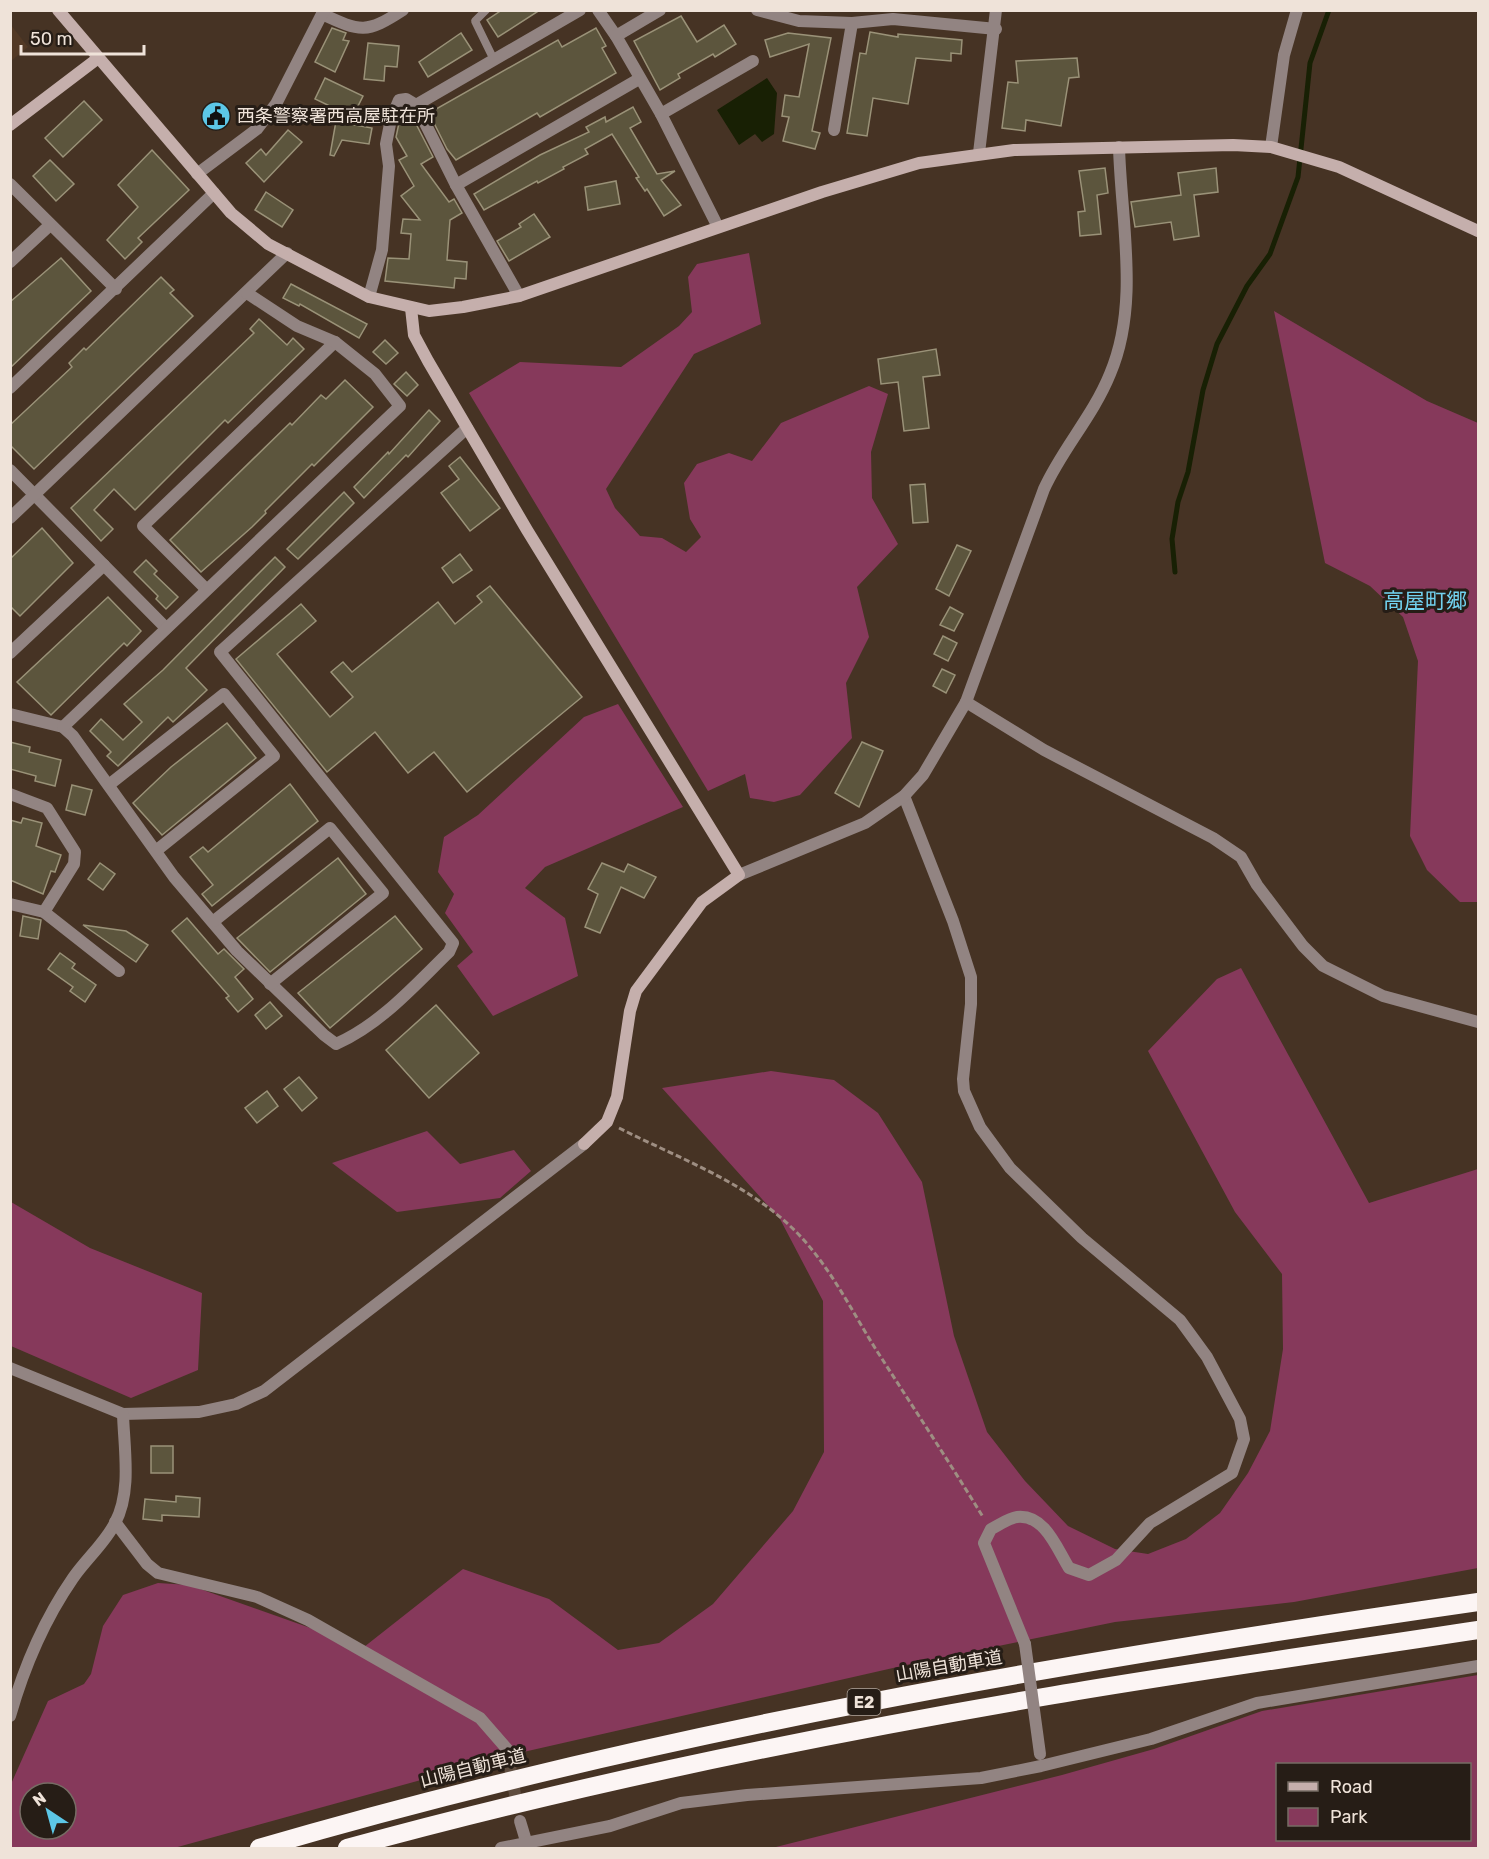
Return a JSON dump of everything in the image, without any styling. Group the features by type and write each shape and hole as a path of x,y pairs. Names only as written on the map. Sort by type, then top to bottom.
{"highway":[{"name":"山陽自動車道","path":"259,1848 555,1769 771,1721 1284,1630 1479,1602"},
{"name":"E2","path":"347,1848 460,1817 607,1783 841,1734 1045,1696 1479,1629"}],"street":[{"path":"58,10 97,59 214,194 231,213 261,238 369,297 429,311 519,296 822,192 919,163 979,153 1119,147 1271,147 1339,167 1479,231"},
{"path":"197,174 257,129 276,104 323,12 356,30 384,23 403,10"},
{"path":"416,105 580,10"},
{"path":"598,10 616,36 639,80 661,114 718,227"},
{"path":"616,36 660,10"},
{"path":"757,10 799,21 852,23 893,18 996,29"},
{"path":"979,153 996,29 996,10"},
{"path":"1271,147 1284,55 1298,10"},
{"path":"834,130 852,23"},
{"path":"10,125 97,59"},
{"path":"661,114 753,61"},
{"path":"456,185 639,80"},
{"path":"369,297 382,250 390,166 386,144 391,119 399,100 406,99 416,105 456,185 519,296"},
{"path":"10,1368 123,1414 199,1412 236,1404 264,1391 584,1144 607,1122 617,1097 630,1011 636,992 702,902 739,875 865,823 904,796 923,775 966,702 1044,489 1056,463 1092,410 1111,374 1122,334 1127,291 1119,147"},
{"path":"10,184 116,289"},
{"path":"10,388 214,194"},
{"path":"10,262 50,225"},
{"path":"10,518 287,253"},
{"path":"63,727 400,406 375,374 335,342 297,326 247,292"},
{"path":"411,308 414,335 467,428 739,875"},
{"path":"206,589 143,526 335,342"},
{"path":"10,714 63,727 110,784 174,877 214,921 237,951 336,1044 356,1035 386,1012 449,952 453,943 220,652 467,428"},
{"path":"10,470 166,628"},
{"path":"10,653 104,565"},
{"path":"110,784 224,694 274,756 157,850"},
{"path":"966,702 1044,750 1213,838 1241,857 1257,885 1296,937 1323,966 1383,996 1479,1022"},
{"path":"10,794 47,808 75,852 74,864 44,912"},
{"path":"904,796 953,921 971,977 971,1004 963,1079 964,1091 980,1127 1010,1168 1082,1238 1180,1320 1207,1357 1240,1419 1244,1439 1232,1473 1150,1523 1116,1560 1089,1575 1069,1568 1043,1526 1030,1518 1016,1517 991,1529 984,1544 1025,1644 1041,1760"},
{"path":"214,921 330,828 383,893 270,984"},
{"path":"10,904 44,912 119,971"},
{"path":"10,1716 21,1677 39,1637 72,1579 116,1522 124,1493 123,1414"},
{"path":"116,1522 147,1564 158,1573 257,1597 308,1620 480,1718 507,1749"},
{"path":"501,1848 526,1841 610,1826 681,1803 747,1795 981,1778 1041,1760 1151,1739 1257,1703 1479,1666"},
{"path":"520,1821 526,1841"}],"lane":[{"path":"486,10 476,21 494,60"}],"path":[{"path":"607,1122 679,1159 700,1166 787,1223 808,1244 852,1306 991,1529"}],"shaded area":[{"path":"11,25 28,47 10,61"},
{"path":"767,78 777,93 774,134 762,142 755,134 739,145 717,110"}],"green space":[{"path":"749,253 761,324 694,354 606,489 615,508 640,536 662,538 686,552 701,537 690,519 684,483 697,464 729,453 752,461 781,423 869,386 888,394 871,452 872,498 898,544 857,587 869,637 846,683 852,738 800,795 774,802 750,798 745,774 708,791 469,393 520,362 621,367 679,326 692,312 688,277 697,264"},
{"path":"1274,311 1427,401 1478,423 1478,902 1460,902 1427,870 1410,836 1418,661 1403,617 1370,586 1325,563"},
{"path":"618,704 683,807 545,867 525,888 565,918 578,976 493,1016 457,966 473,952 445,913 454,894 438,872 444,837 478,815 584,717"},
{"path":"1241,968 1369,1203 1478,1169 1478,1568 1294,1602 1115,1622 915,1663 519,1753 174,1848 11,1848 11,1784 48,1701 84,1684 91,1674 103,1626 123,1595 158,1583 189,1585 364,1647 463,1569 549,1599 618,1650 659,1643 713,1604 793,1511 824,1452 823,1301 780,1219 662,1088 771,1071 834,1080 878,1113 922,1182 954,1336 987,1432 1025,1481 1068,1526 1115,1549 1148,1554 1186,1539 1220,1513 1248,1473 1270,1431 1283,1349 1282,1274 1235,1212 1148,1051 1217,979"},
{"path":"427,1131 460,1164 514,1150 531,1171 500,1198 397,1212 332,1163"},
{"path":"11,1202 90,1248 202,1293 198,1370 131,1398 11,1346"},
{"path":"1478,1675 1478,1848 772,1848 1062,1775 1154,1749 1262,1711"}],"building":[{"path":"502,10 540,10 498,37 487,20"},
{"path":"681,16 697,42 724,25 736,44 715,57 713,54 678,74 680,78 660,90 634,41"},
{"path":"332,28 346,33 343,40 349,41 335,72 315,62"},
{"path":"596,28 606,46 602,48 616,73 540,117 537,113 456,160 447,149 429,113 558,40 562,47"},
{"path":"870,32 898,37 898,34 962,40 961,54 951,53 951,61 916,58 908,104 873,98 867,136 847,133 860,53 866,54"},
{"path":"461,33 472,50 428,77 419,62"},
{"path":"788,33 831,38 812,131 820,133 815,149 783,141 789,117 782,116 785,95 799,97 809,44 770,57 765,40"},
{"path":"368,43 399,46 397,67 385,66 384,81 364,79"},
{"path":"1077,58 1079,77 1069,78 1061,126 1026,120 1025,131 1002,128 1008,82 1018,83 1016,61"},
{"path":"325,78 363,96 349,124 372,128 369,144 342,140 334,156 330,155 338,110 315,99"},
{"path":"84,101 102,120 63,157 45,138"},
{"path":"633,107 641,122 630,128 657,174 675,171 661,180 681,205 664,216 647,189 645,191 636,178 639,177 612,134 585,149 588,154 563,167 564,169 484,210 474,194 540,155 589,132 586,127 605,117 606,122"},
{"path":"407,117 411,124 415,122 433,157 421,164 449,202 454,199 462,213 450,220 447,260 467,262 466,279 455,278 454,288 385,281 388,258 409,259 411,234 401,233 403,219 420,220 401,196 414,186 399,160 407,156 396,137 399,123"},
{"path":"288,130 302,142 264,182 246,163 261,149 266,155"},
{"path":"152,150 189,190 138,238 142,242 125,259 107,240 138,207 118,185"},
{"path":"50,160 74,184 56,201 33,176"},
{"path":"1105,168 1108,193 1097,195 1101,234 1080,236 1078,212 1085,211 1079,171"},
{"path":"1216,168 1218,192 1194,195 1199,236 1174,240 1171,222 1135,227 1131,202 1181,195 1178,173"},
{"path":"616,181 620,204 588,210 585,187"},
{"path":"266,192 293,210 282,227 255,210"},
{"path":"534,214 550,237 509,261 497,241 521,227 519,224"},
{"path":"61,258 91,291 10,368 10,302"},
{"path":"161,277 174,290 170,293 193,316 34,469 10,445 10,425 72,367 69,363 84,348 86,350"},
{"path":"291,284 367,324 359,338 300,304 299,306 283,298"},
{"path":"259,319 287,345 293,338 304,349 228,423 225,420 135,510 114,489 94,510 113,529 101,541 71,508 254,333 250,329"},
{"path":"385,340 398,353 386,364 373,352"},
{"path":"936,349 940,375 923,377 929,428 904,431 898,382 881,384 878,359"},
{"path":"406,372 418,385 407,396 394,384"},
{"path":"345,380 373,407 314,466 312,464 252,527 201,572 170,540 290,423 292,425 321,395 326,399"},
{"path":"429,410 440,421 408,457 406,455 364,498 354,487 388,452 389,454"},
{"path":"460,457 500,508 470,531 441,493 459,479 449,466"},
{"path":"925,484 928,522 913,523 910,485"},
{"path":"344,492 354,503 298,559 287,549"},
{"path":"42,528 73,563 20,616 10,606 10,559"},
{"path":"957,545 971,551 949,596 936,589"},
{"path":"460,554 472,570 453,583 442,568"},
{"path":"275,557 285,567 186,668 207,690 173,722 168,717 118,766 107,756 111,752 90,731 101,719 123,740 142,722 124,704 163,670"},
{"path":"146,560 157,571 154,574 178,597 166,609 156,599 158,596 134,572"},
{"path":"490,586 582,697 467,792 434,752 408,773 375,732 327,772 236,659 301,604 316,621 277,654 330,717 353,697 331,672 343,662 352,672 438,602 455,624 482,602 477,596"},
{"path":"108,597 141,631 127,646 124,643 51,715 17,682"},
{"path":"950,607 963,614 954,631 940,625"},
{"path":"943,636 957,643 948,661 934,654"},
{"path":"942,669 955,675 946,693 933,686"},
{"path":"227,723 256,758 162,835 133,803 171,767"},
{"path":"10,742 30,747 29,752 61,760 55,786 35,781 36,776 10,769"},
{"path":"862,742 883,751 859,807 835,793"},
{"path":"290,784 318,821 212,906 202,894 213,885 190,857 203,847 208,852"},
{"path":"72,785 92,790 85,815 66,810"},
{"path":"23,818 42,823 36,846 61,855 55,872 51,871 43,894 10,880 10,820 21,823"},
{"path":"338,858 366,894 270,972 237,938"},
{"path":"100,863 115,874 103,890 88,879"},
{"path":"602,863 624,872 628,864 656,877 644,898 621,887 600,933 585,927 598,894 588,889"},
{"path":"23,916 41,920 38,939 20,936"},
{"path":"395,916 422,949 330,1028 298,993"},
{"path":"187,918 218,954 224,949 244,969 235,977 253,999 238,1012 226,998 229,996 172,931"},
{"path":"83,925 126,931 148,945 136,962"},
{"path":"60,953 75,964 72,968 96,985 85,1002 70,991 73,987 48,969"},
{"path":"270,1002 282,1016 266,1029 255,1015"},
{"path":"436,1005 479,1053 429,1098 386,1050"},
{"path":"299,1077 317,1098 302,1111 284,1089"},
{"path":"267,1091 278,1106 257,1123 245,1108"},
{"path":"151,1446 173,1446 173,1473 151,1473"},
{"path":"176,1496 200,1498 199,1517 162,1515 162,1521 143,1519 145,1499 176,1502"}],"waterway":[{"path":"1175,572 1172,539 1178,502 1188,472 1203,390 1217,344 1247,286 1270,254 1298,177 1310,63 1329,10"}],"tunnel":[{"path":"507,1749 518,1811"}],"place":[{"name":"西条警察署西高屋駐在所","path":"216,116"}],"district":[{"name":"高屋町郷","path":"1425,601"}]}
